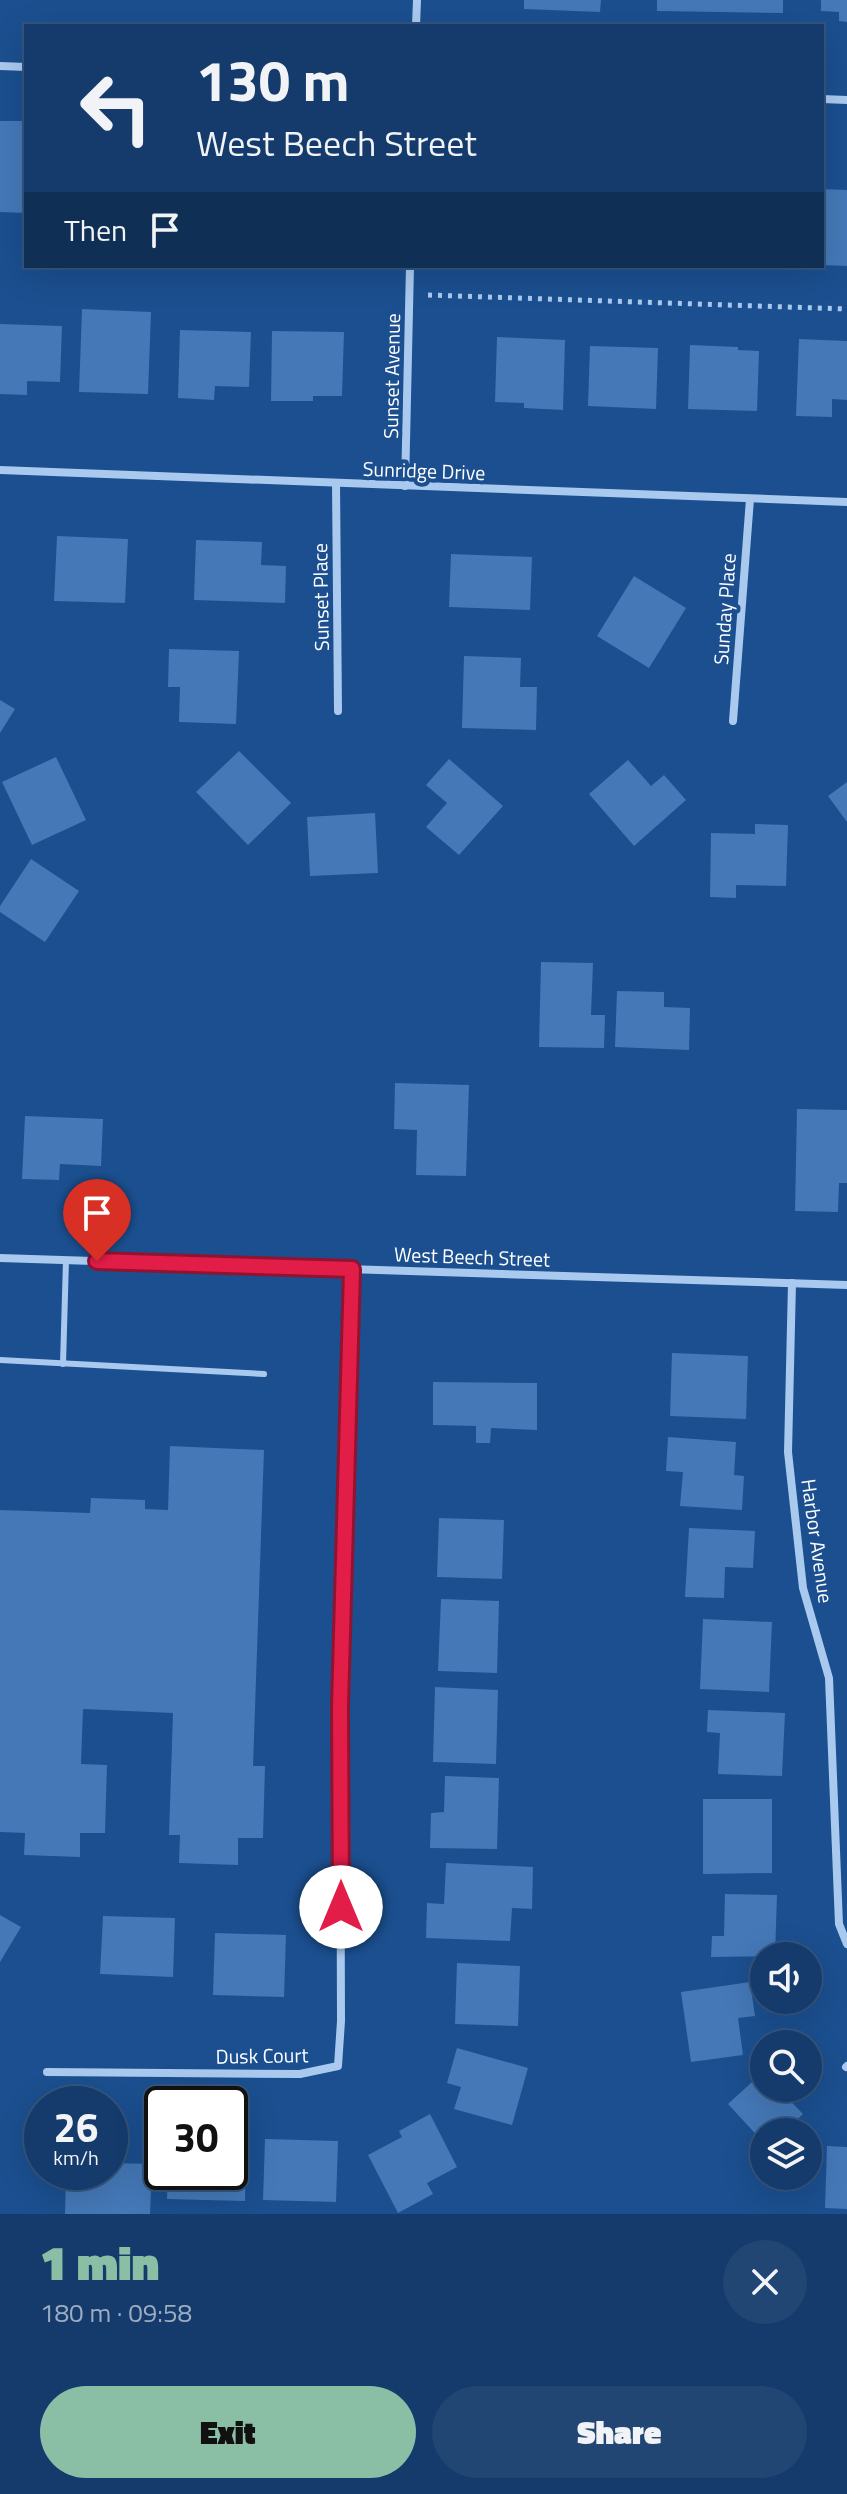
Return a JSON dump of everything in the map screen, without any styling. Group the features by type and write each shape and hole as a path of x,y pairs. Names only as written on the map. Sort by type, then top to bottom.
{"street":[{"path":"416,24 417,0"},
{"path":"0,66 24,67"},
{"path":"824,99 847,100"},
{"name":"Sunset Avenue","path":"405,486 410,268"},
{"name":"Sunridge Drive","path":"0,470 847,502"},
{"name":"Sunset Place","path":"336,483 338,711"},
{"name":"Sunday Place","path":"733,721 750,499"},
{"name":"West Beech Street","path":"0,1258 847,1285"},
{"name":"Dusk Court","path":"47,2072 300,2074 338,2066 341,2021 340,1706 352,1269"},
{"name":"Harbor Avenue","path":"792,1283 788,1452 803,1588 829,1678 839,1924 847,1944"}],"lane":[{"path":"63,1364 66,1260"},
{"path":"0,1360 264,1374"}],"path":[{"path":"410,295 847,309"}],"building":[{"path":"524,0 601,0 600,12 524,9"},
{"path":"657,0 783,0 783,13 657,11"},
{"path":"821,0 847,0 847,22 839,21 839,12 821,11"},
{"path":"0,121 24,121 24,213 0,212"},
{"path":"824,189 847,190 847,266 824,265"},
{"path":"82,309 151,312 148,394 79,392"},
{"path":"0,324 62,326 60,382 27,381 27,395 0,394"},
{"path":"180,330 251,332 249,387 215,386 214,400 178,398"},
{"path":"272,331 344,332 342,396 313,396 313,401 271,401"},
{"path":"497,337 565,340 563,410 524,408 524,403 495,402"},
{"path":"799,339 847,341 847,400 832,399 832,417 796,416"},
{"path":"690,345 759,351 757,411 688,409"},
{"path":"590,346 658,348 656,409 588,406"},
{"path":"57,536 128,539 125,603 54,601"},
{"path":"196,540 262,542 261,565 286,566 285,603 194,600"},
{"path":"451,554 532,557 530,610 449,607"},
{"path":"634,576 686,608 649,668 597,636"},
{"path":"169,649 239,651 236,724 179,722 180,687 168,687"},
{"path":"464,656 521,658 520,687 537,687 536,730 462,728"},
{"path":"0,700 15,709 0,733"},
{"path":"239,751 291,803 248,845 196,792"},
{"path":"56,757 86,820 32,845 2,782"},
{"path":"449,759 503,806 459,855 426,827 447,803 426,785"},
{"path":"628,760 651,786 664,775 686,800 634,846 589,794"},
{"path":"847,782 847,822 828,796"},
{"path":"375,813 378,873 310,876 307,817"},
{"path":"755,824 788,825 786,886 736,885 736,898 710,897 711,833 755,834"},
{"path":"31,859 79,891 45,942 0,912 0,906"},
{"path":"541,962 593,963 591,1015 605,1015 604,1048 539,1047"},
{"path":"617,991 664,992 664,1007 690,1008 689,1050 615,1047"},
{"path":"395,1083 469,1085 466,1176 416,1175 417,1130 394,1129"},
{"path":"797,1109 847,1110 847,1183 839,1183 838,1212 795,1211"},
{"path":"25,1116 103,1119 101,1166 60,1164 59,1180 22,1179"},
{"path":"672,1353 748,1356 746,1419 670,1416"},
{"path":"433,1382 537,1383 537,1430 491,1428 490,1443 476,1443 476,1426 433,1425"},
{"path":"668,1437 736,1442 734,1475 744,1476 742,1510 680,1506 683,1472 666,1471"},
{"path":"170,1446 264,1450 253,1766 265,1766 263,1838 238,1838 238,1865 179,1863 180,1835 169,1835 173,1713 83,1709 81,1764 107,1765 105,1833 80,1833 80,1857 24,1855 25,1833 0,1832 0,1510 90,1513 91,1498 145,1500 145,1509 168,1510"},
{"path":"439,1518 504,1520 502,1579 437,1577"},
{"path":"689,1528 755,1531 753,1568 725,1567 724,1598 685,1597"},
{"path":"441,1599 499,1601 497,1673 438,1671"},
{"path":"703,1619 772,1622 769,1692 700,1689"},
{"path":"435,1687 498,1690 496,1764 433,1762"},
{"path":"708,1710 785,1713 782,1776 718,1774 720,1733 707,1732"},
{"path":"445,1776 499,1778 497,1849 430,1848 431,1813 444,1812"},
{"path":"703,1799 772,1799 772,1873 703,1874"},
{"path":"446,1863 533,1867 532,1909 512,1908 510,1941 426,1938 427,1903 444,1904"},
{"path":"725,1894 777,1895 775,1942 750,1942 750,1956 711,1957 712,1936 724,1936"},
{"path":"0,1915 21,1927 0,1962"},
{"path":"103,1916 175,1918 173,1977 100,1974"},
{"path":"215,1933 286,1935 284,1997 213,1995"},
{"path":"457,1963 520,1966 518,2026 455,2024"},
{"path":"750,1982 750,2014 755,2016 738,2018 743,2055 691,2062 681,1992"},
{"path":"457,2048 528,2068 512,2125 454,2109 461,2087 447,2083"},
{"path":"750,2084 750,2102 791,2102 803,2114 799,2118 750,2118 750,2128 728,2104"},
{"path":"430,2114 457,2167 427,2183 433,2194 398,2213 368,2155 402,2137 399,2131"},
{"path":"265,2139 338,2141 336,2202 263,2200"},
{"path":"827,2146 847,2147 847,2209 825,2208"},
{"path":"128,2163 144,2164 144,2190 151,2190 150,2214 65,2214 66,2190 128,2190"},
{"path":"167,2190 245,2190 245,2201 167,2199"}],"route":[{"path":"97,1261 352,1269 340,1706 341,1907"}]}
